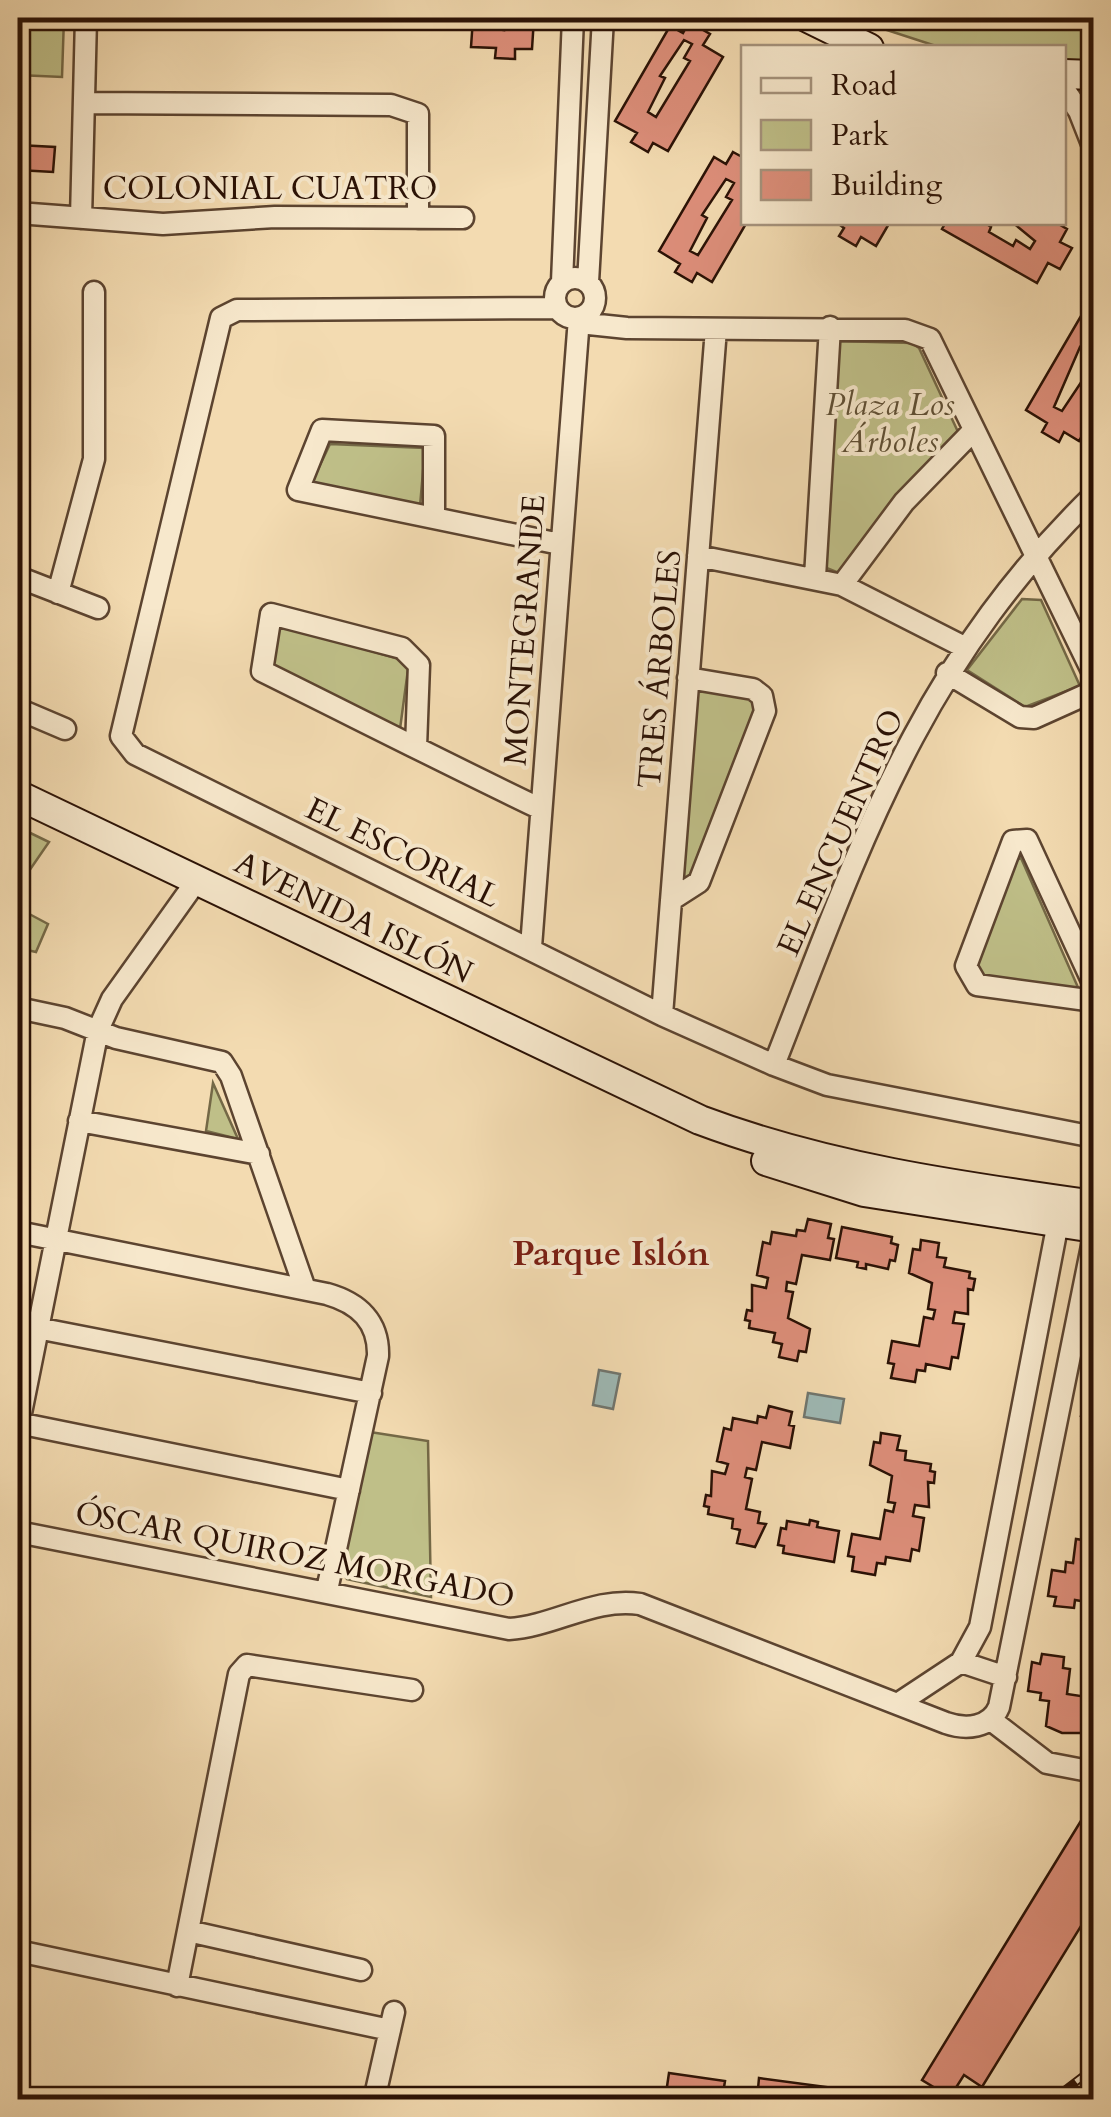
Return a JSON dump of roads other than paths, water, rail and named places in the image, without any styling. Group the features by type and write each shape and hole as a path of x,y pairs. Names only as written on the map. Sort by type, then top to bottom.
{"main road":[{"path":"808,18 864,45"},
{"path":"1066,74 1094,76"},
{"name":"AVENIDA ISLÓN","path":"18,796 660,1103 740,1135 824,1160 1060,1212 1094,1228"},
{"name":"AVENIDA ISLÓN","path":"1060,1212 1094,1205"}],"street":[{"path":"81,218 86,18"},
{"path":"574,18 562,282 555,294 557,308 566,316 589,324 627,328 830,327 914,331 930,339 1094,675"},
{"path":"591,288 602,18"},
{"path":"1066,92 1094,149"},
{"path":"84,104 390,104 418,114 418,218"},
{"path":"570,108 596,110"},
{"name":"COLONIAL CUATRO","path":"18,214 163,224 275,217 463,218"},
{"path":"562,282 575,278 591,288 605,314 627,328"},
{"name":"MONTEGRANDE","path":"531,947 579,318 594,306 591,288"},
{"path":"58,592 94,459 94,292"},
{"name":"EL ESCORIAL","path":"557,308 238,310 221,318 121,736 135,754 662,1015 774,1065 827,1086 1094,1137"},
{"path":"815,577 830,327"},
{"name":"TRES ÁRBOLES","path":"662,1015 716,328"},
{"path":"434,518 434,436 322,430 298,490 560,544"},
{"path":"842,586 904,502 974,430"},
{"name":"EL ENCUENTRO","path":"774,1065 879,800 947,673 1036,551 1094,495"},
{"path":"698,556 815,577 842,586 964,647"},
{"path":"18,577 98,608"},
{"path":"416,747 418,665 402,648 271,614 262,671 541,809"},
{"path":"947,673 1020,717 1034,718 1094,691"},
{"path":"670,900 699,882 765,712 762,696 753,689 688,678"},
{"path":"18,709 64,729"},
{"path":"1094,985 1027,840 1013,841 966,966 970,977 977,985 1094,1002"},
{"path":"197,880 112,999 98,1030 18,1425 349,1490"},
{"path":"18,1008 222,1062 306,1290"},
{"path":"80,1120 259,1154"},
{"path":"899,1703 961,1662 980,1628 1060,1212"},
{"path":"18,1232 335,1296 360,1309 372,1324 378,1344 371,1393 327,1590"},
{"path":"1094,1236 1006,1677 999,1706 990,1720 1047,1763 1094,1772"},
{"path":"37,1328 371,1393"},
{"name":"ÓSCAR QUIROZ MORGADO","path":"18,1532 509,1629 541,1624 606,1603 640,1604 954,1726 974,1726 990,1720"},
{"path":"961,1662 1006,1677"},
{"path":"177,1986 239,1674 247,1666 412,1690"},
{"path":"188,1931 361,1970"},
{"path":"18,1951 177,1986 392,2021 374,2100"}],"water":[{"path":"599,1370 620,1374 613,1409 593,1405"},
{"path":"808,1393 844,1399 840,1423 804,1417"}],"railway":[{"path":"1052,2100 1094,2068"}],"district":[{"name":"Parque Islón","path":"611,1253"}],"park label":[{"name":"Plaza Los Árboles","path":"890,422"}]}
